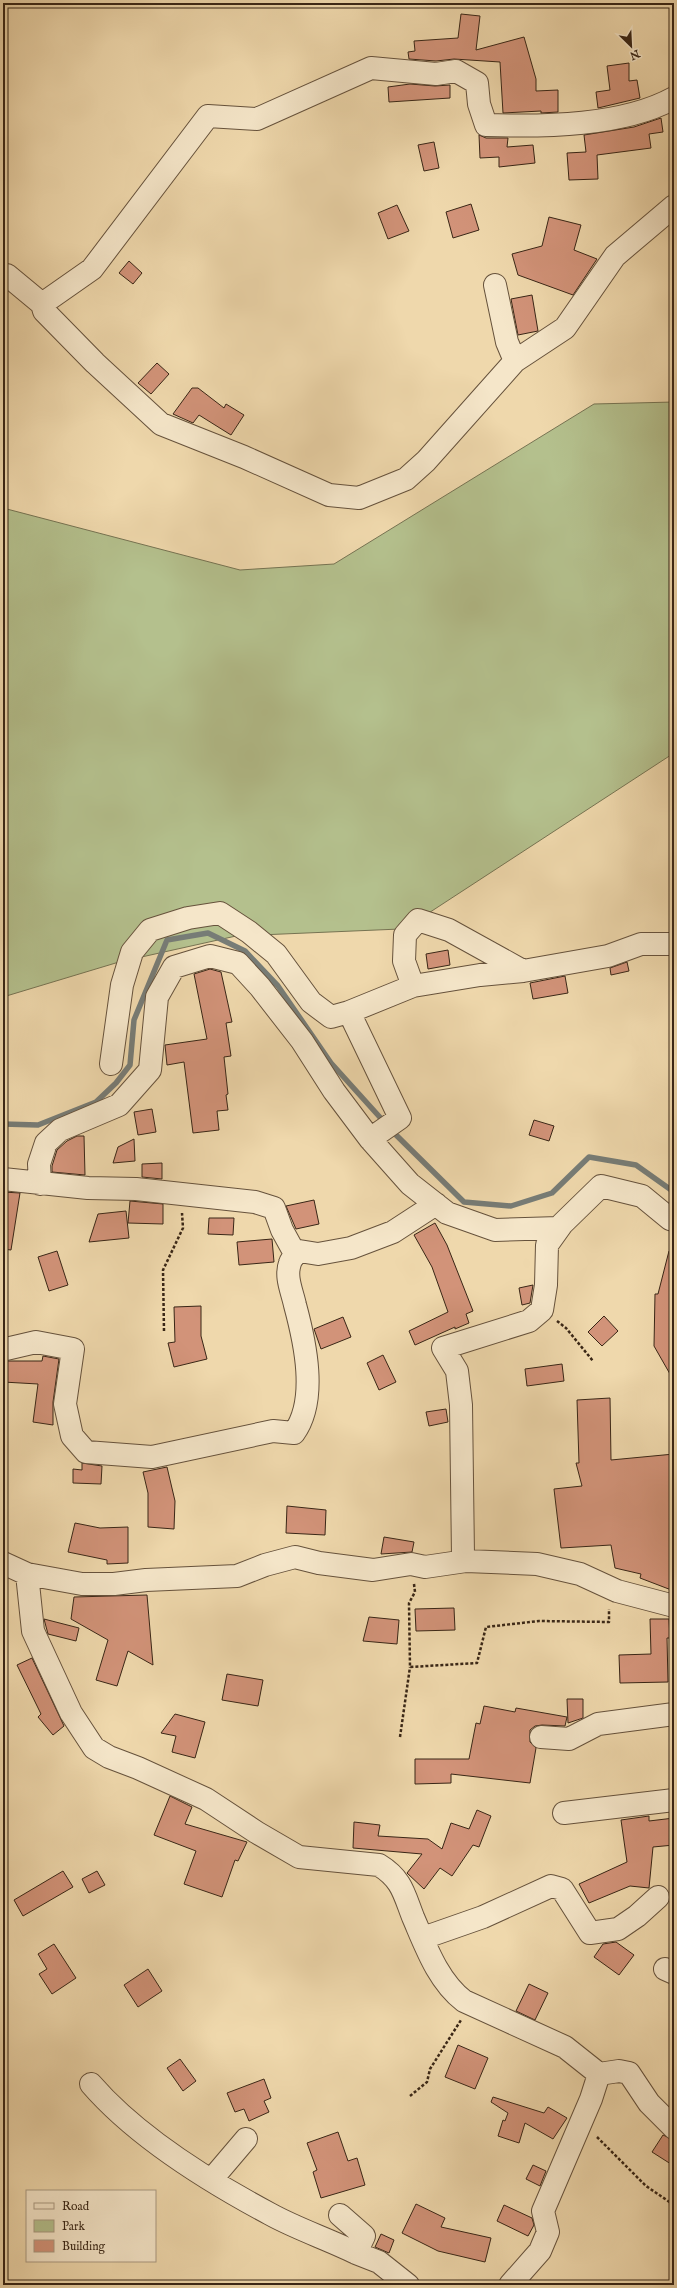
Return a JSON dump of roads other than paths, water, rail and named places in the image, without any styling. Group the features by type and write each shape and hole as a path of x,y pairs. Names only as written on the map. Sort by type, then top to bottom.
{"street":[{"path":"42,304 92,268 208,116 256,119 371,68 436,74 456,71 477,83 479,104 486,125 519,126 598,121 657,107 674,98"},
{"path":"3,275 7,275 42,304 44,311 95,363 161,424 244,457 329,495 359,498 406,479 426,460 515,361 565,328 615,256 674,206"},
{"path":"495,285 507,342 515,361"},
{"path":"111,1064 122,985 132,952 150,930 188,918 220,913 249,932 276,954 311,1002 331,1018 412,986 480,975 523,971 608,956 641,944 674,944"},
{"path":"412,986 404,960 405,934 418,920 449,930 523,971"},
{"path":"40,1184 39,1164 46,1143 60,1130 119,1105 150,1070 157,997 174,967 210,956 238,963 260,987 302,1041 334,1090 370,1139 410,1184 447,1213 495,1230 559,1228"},
{"path":"349,1012 400,1118 370,1139"},
{"path":"3,1179 40,1184 136,1189 255,1202 274,1208 282,1230 293,1250 318,1254 351,1248 394,1232 436,1204"},
{"path":"466,1561 463,1556 461,1405 457,1371 442,1348 529,1321 542,1310 546,1285 547,1245 559,1228 600,1186 642,1196 670,1219 674,1220"},
{"path":"3,1347 6,1349 36,1342 73,1349 65,1404 72,1436 86,1452 152,1457 266,1432 294,1433 301,1424 307,1390 306,1353 288,1277 290,1262 299,1251"},
{"path":"3,1563 27,1574 82,1584 114,1584 146,1580 237,1576 265,1565 295,1557 319,1563 373,1570 411,1564 425,1568 466,1561 537,1564 563,1568 617,1590 674,1606"},
{"path":"27,1574 33,1632 71,1713 94,1748 109,1757 138,1768 206,1799 256,1832 299,1857 379,1865 389,1871 404,1889 436,1968 453,1992 464,2001 565,2047 600,2074 619,2071 629,2073 649,2103 674,2128"},
{"path":"541,1737 569,1739 598,1724 674,1714"},
{"path":"564,1813 674,1800"},
{"path":"423,1938 483,1917 551,1886 562,1889 590,1933 618,1929 637,1916 658,1897"},
{"path":"510,2285 540,2251 548,2232 543,2211 591,2100 600,2074"},
{"path":"92,2084 109,2104 163,2147 212,2179 271,2215 379,2262 408,2285"},
{"path":"212,2179 246,2139"},
{"path":"340,2215 364,2236 356,2253"}],"waterway":[{"path":"3,1124 38,1125 96,1102 116,1083 130,1065 134,1020 167,940 208,933 245,951 278,986 331,1063 386,1124"},
{"path":"391,1130 464,1202 511,1206 552,1193 589,1157 636,1165 674,1192"}]}
